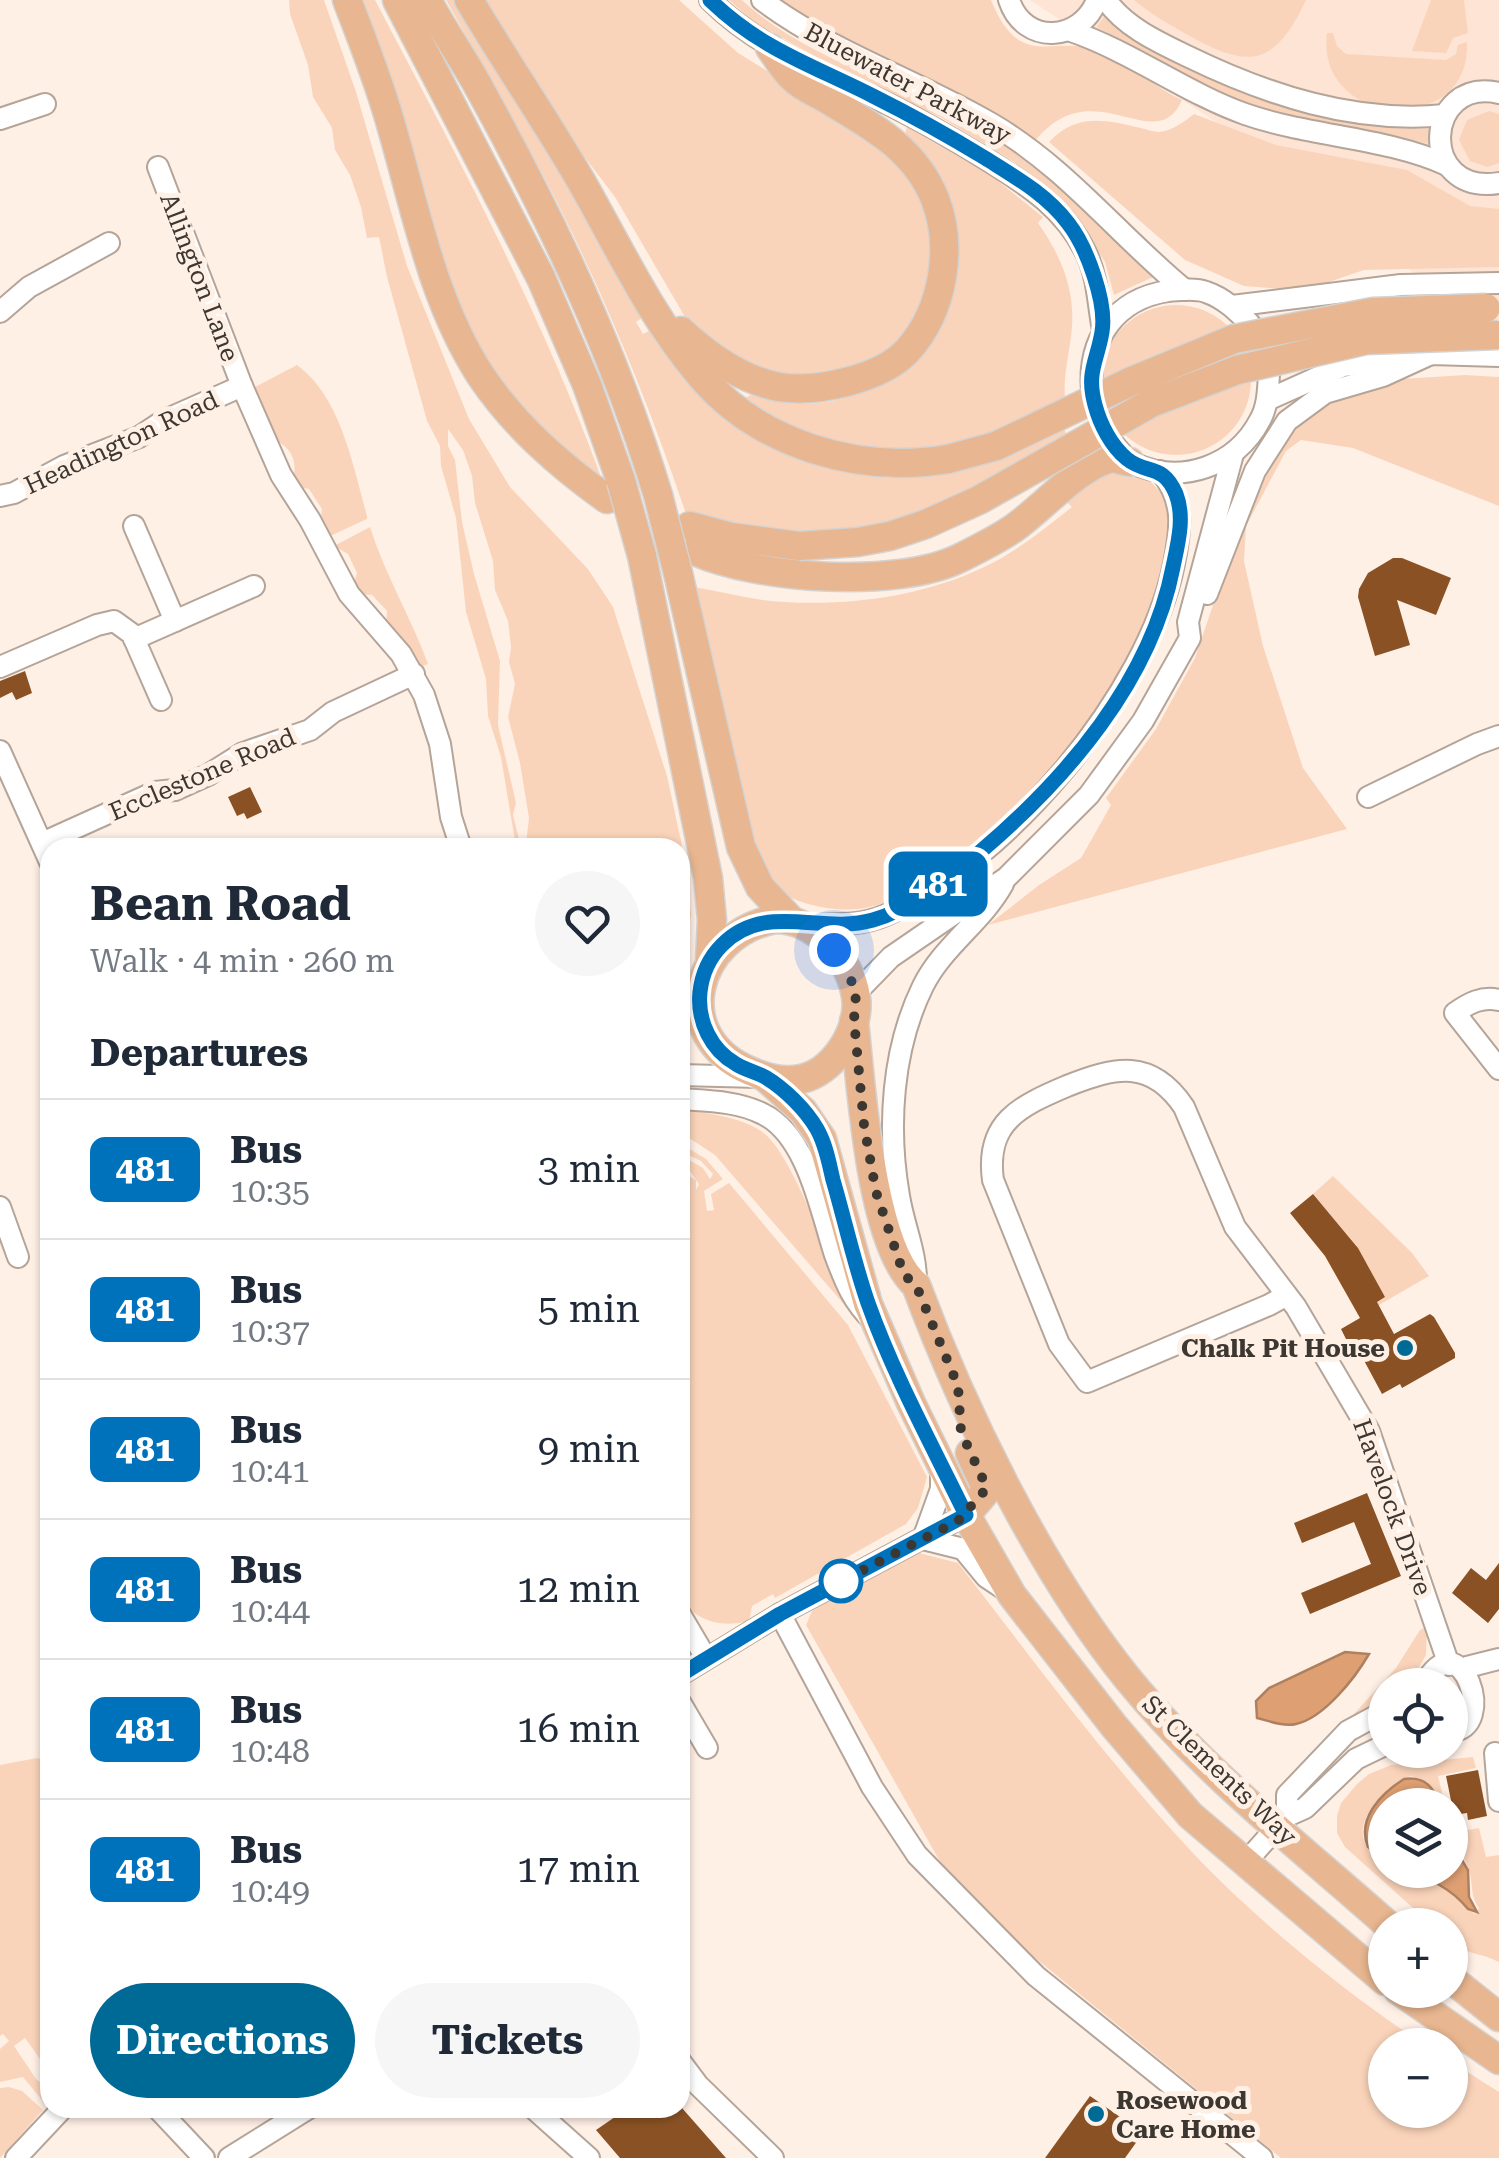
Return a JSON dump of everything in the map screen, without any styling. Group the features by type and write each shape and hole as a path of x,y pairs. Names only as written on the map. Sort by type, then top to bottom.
{"main road":[{"path":"346,0 386,109 426,251 459,335 482,378 532,438 575,476 610,490"},
{"path":"397,0 541,278 587,385 610,490 642,556 708,878 712,920 710,960 700,998 702,1019 715,1046 734,1064 766,1078 797,1080 815,1074 838,1054 855,1007 838,955 760,887 741,846 688,550 658,495 622,388 579,284 490,109 428,0"},
{"path":"469,0 674,341 702,377 760,425 810,448 860,461 902,464 948,459 1015,438 1132,380 1234,339 1374,312 1495,300"},
{"path":"642,289 711,356 755,380 783,388 830,386 867,375 908,351 926,320 939,292 944,252 940,214 928,185 899,146 793,79 770,48"},
{"path":"688,550 731,537 798,546 858,542 926,524 979,500 1151,403 1237,370 1366,340 1498,335"},
{"path":"688,550 717,561 818,576 906,572 956,560 1012,529 1110,458 1130,462"},
{"path":"710,960 746,927 774,920 797,922"},
{"name":"St Clements Way","path":"855,1007 864,1125 876,1192 904,1275 916,1285 958,1386 1018,1509 1118,1667 1194,1752 1282,1822 1371,1908"},
{"name":"St Clements Way","path":"766,1078 798,1105 822,1138 868,1304 966,1515 1012,1595 1114,1726 1190,1815 1368,1967"},
{"name":"St Clements Way","path":"958,1386 961,1432 987,1488 966,1515"},
{"path":"1468,1993 1499,2018"},
{"path":"1424,2008 1499,2060"}],"street":[{"name":"Bluewater Parkway","path":"710,0 770,48 869,94 1012,174 1044,198 1068,222 1087,256 1097,289 1102,330"},
{"name":"Bluewater Parkway","path":"762,0 809,31 992,124 1029,149 1091,200 1185,290"},
{"path":"1010,0 1018,19 1030,28 1057,34 1071,30 1091,14 1096,0"},
{"path":"1106,0 1130,24 1234,79 1348,112 1402,117 1445,115"},
{"path":"1071,30 1100,41 1190,91 1246,114 1294,128 1418,152 1447,165 1471,183 1499,183"},
{"path":"1447,165 1439,140 1445,115 1462,97 1476,92 1499,94"},
{"path":"0,120 45,104"},
{"name":"Allington Lane","path":"158,167 242,386 286,485 310,520 346,589 401,654 424,694 440,744 448,802 458,838"},
{"path":"0,312 29,287 109,244"},
{"path":"1232,306 1401,285 1495,300"},
{"path":"1092,390 1092,366 1102,330 1137,301 1164,292 1205,292 1232,306 1250,324"},
{"path":"1267,400 1343,366 1431,354 1499,356"},
{"path":"855,1007 891,957 1006,878 1101,781 1143,722 1190,638 1244,496 1286,421 1325,392 1383,376 1431,354"},
{"path":"1190,638 1188,622 1234,454 1260,420 1267,400 1269,374"},
{"name":"Headington Road","path":"0,496 139,438 160,422 242,386"},
{"path":"1111,441 1130,462 1184,474 1234,454"},
{"path":"797,922 847,924 875,919 915,899 1015,822 1080,750 1110,710 1144,652 1168,592 1180,535 1180,508 1173,488 1160,471"},
{"path":"134,526 175,621"},
{"path":"134,639 254,586"},
{"path":"0,668 107,622 122,624 134,639 161,700"},
{"name":"Ecclestone Road","path":"73,838 156,792 174,790 260,746 310,730 333,712 414,674"},
{"path":"1368,797 1499,736"},
{"path":"0,751 40,840"},
{"path":"916,1285 916,1258 901,1206 895,1158 894,1118 901,1047 930,974 960,935 992,903 1006,878"},
{"path":"690,1009 700,998"},
{"path":"1499,1000 1474,1002 1455,1013 1499,1069"},
{"name":"Havelock Drive","path":"1287,1295 1087,1382 1059,1344 992,1180 990,1161 1004,1123 1039,1098 1113,1070 1139,1071 1173,1091 1184,1107 1235,1227 1287,1295 1323,1349 1369,1431 1462,1668"},
{"path":"690,1076 766,1078"},
{"path":"690,1100 750,1109 769,1117 783,1129 804,1162 853,1301 878,1326"},
{"path":"0,1207 18,1258"},
{"path":"922,1540 943,1483 938,1458"},
{"path":"690,1668 780,1614 966,1515"},
{"path":"922,1540 963,1550 986,1577 1012,1595"},
{"path":"780,1614 872,1788 917,1855 1036,1976 1261,2158"},
{"path":"690,1631 706,1658"},
{"path":"1450,1668 1499,1660"},
{"name":"Havelock Drive","path":"1468,1671 1482,1679 1490,1703 1468,1728"},
{"path":"690,1719 707,1748"},
{"path":"1282,1822 1287,1795 1352,1727 1368,1719"},
{"path":"1246,1863 1282,1822 1305,1808 1356,1759 1368,1753"},
{"path":"1496,1753 1499,1801"},
{"path":"690,2074 773,2158"},
{"path":"16,2158 53,2118"},
{"path":"166,2118 204,2158"},
{"path":"229,2158 293,2118"},
{"path":"544,2118 590,2158"}],"shaded area":[{"path":"289,0 324,0 356,92 407,266 469,419 510,487 588,569 613,607 667,776 680,838 527,838 529,818 508,717 515,684 509,662 508,621 495,590 493,561 475,503 472,476 463,450 448,429 462,522 500,661 498,725 516,803 513,815 519,838 514,838 501,757 488,716 486,679 466,612 456,518 441,466 440,446 427,421 379,237 367,238 350,175 335,150 332,128 313,97 308,65"},
{"path":"358,0 375,0 466,175 551,354 601,477 554,446 494,378 458,308"},
{"path":"446,0 456,0 549,147 642,318 636,322 643,334 649,331 695,388 807,461 839,471 890,478 946,473 1013,453 1064,429 1068,438 978,489 885,526 759,536 686,514 639,385 584,258"},
{"path":"485,0 679,0 738,53 891,147 935,221 924,316 875,366 773,383 692,329 615,197 574,143"},
{"path":"729,0 742,0 813,48 944,110 1002,144 1082,206 1153,277 1114,295 1105,262 1070,208 1014,162 942,118 840,70 755,23"},
{"path":"772,0 991,0 1002,23 1014,37 1027,44 1084,47 1101,52 1182,100 1170,116 1156,121 1079,112 1057,121 1035,141 943,86 831,34"},
{"path":"1030,0 1499,0 1499,341 1268,156"},
{"path":"1134,0 1306,0 1283,38 1271,49 1244,57 1209,46"},
{"path":"1431,0 1464,0 1468,33 1453,38 1446,53 1412,51"},
{"path":"1104,17 1179,63 1259,97 1342,119 1430,129 1429,144 1292,119 1247,105 1189,79 1097,27"},
{"path":"1327,33 1333,33 1337,46 1346,54 1446,60 1456,54 1458,45 1467,42 1462,73 1446,95 1422,107 1394,110 1367,103 1345,88 1330,65"},
{"path":"1489,111 1499,114 1499,163 1487,167 1470,161 1459,140 1467,120"},
{"path":"1194,114 1276,145 1407,170 1470,206 1499,209 1499,267 1364,270 1317,286 1244,286 1185,260 1049,142 1079,123 1112,122 1159,132"},
{"path":"907,127 989,174 1043,217 1038,223 1059,259 1071,299 1065,399 984,436 942,448 864,448 810,437 763,414 744,398 751,395 808,404 870,389 888,379 953,290 958,252 941,180 905,134"},
{"path":"1176,305 1205,310 1229,327 1246,351 1251,380 1246,409 1229,433 1205,450 1176,455 1147,450 1123,433 1106,409 1101,380 1106,351 1123,327 1147,310"},
{"path":"297,365 325,395 335,414 367,516 328,537 320,523 322,509 309,489 297,487 292,455 274,439 255,387"},
{"path":"1465,375 1499,377 1499,506 1353,448 1301,440 1286,451 1246,526 1244,561 1263,646 1303,768 1347,829 988,925 1081,858 1111,805 1106,798 1156,729 1195,658 1249,500 1302,413 1369,385"},
{"path":"1113,472 1144,475 1156,487 1171,512 1171,538 1161,580 1145,621 1104,698 1078,734 988,830 902,894 874,906 846,910 808,904 778,890 763,868 749,832 694,587 762,600 810,603 886,597 935,586 982,568 1018,548 1072,507 1063,498 1092,477"},
{"path":"370,527 428,664 420,667 386,624 387,611 372,595 358,594 353,586 357,573 348,554 334,546"},
{"path":"690,1110 743,1122 773,1143 811,1213 848,1309 715,1155 690,1139"},
{"path":"690,1149 706,1159 723,1179 704,1191 707,1211 714,1210 711,1194 729,1183 848,1325 927,1477 918,1508 906,1524 775,1598 773,1594 752,1606 749,1621 739,1623 710,1621 690,1609 690,1177 696,1180 696,1190 699,1184 690,1171 690,1161 703,1168 710,1179 713,1174 690,1156"},
{"path":"1333,1176 1412,1253 1429,1276 1360,1316 1357,1313 1385,1297 1356,1245 1313,1194"},
{"path":"919,1553 958,1563 1101,1746 1192,1852 1303,1955 1368,2008 1401,2028 1368,2028 1368,2128 1468,2128 1468,2072 1499,2092 1499,2158 1281,2158 1034,1957 951,1881 806,1625 812,1611"},
{"path":"1427,1627 1426,1655 1419,1668 1396,1668 1420,1630"},
{"path":"1345,1652 1369,1654 1328,1706 1291,1725 1257,1718 1256,1701 1269,1688"},
{"path":"1368,1699 1368,1714 1343,1726"},
{"path":"1468,1757 1473,1757 1476,1768 1438,1776 1441,1788 1429,1788 1411,1776 1390,1788 1368,1788 1363,1835 1368,1868 1345,1847 1337,1833 1341,1803 1369,1774 1384,1768 1468,1768"},
{"path":"40,1759 40,2059 25,2038 14,2046 40,2082 40,2098 23,2077 0,2082 0,2049 9,2041 3,2034 0,2036 0,1765"},
{"path":"1404,1779 1417,1779 1430,1788 1391,1788"},
{"path":"1479,1828 1486,1857 1499,1855 1499,1962 1468,1952 1468,1909 1475,1914 1479,1908 1468,1868 1468,1830"},
{"path":"1468,1870 1469,1897 1477,1912 1444,1888 1468,1888"},
{"path":"1391,1888 1443,1888 1467,1908 1413,1908"},
{"path":"0,2088 22,2091 40,2107 40,2113 0,2158"}],"building":[{"path":"1393,558 1451,578 1436,615 1397,600 1410,645 1375,656 1359,589 1368,573"},
{"path":"25,671 32,693 16,700 12,692 0,698 0,681"},
{"path":"250,787 262,812 247,819 244,813 237,816 228,797"},
{"path":"1313,1194 1358,1248 1385,1297 1377,1302 1394,1334 1430,1314 1455,1358 1402,1388 1400,1384 1382,1394 1353,1340 1348,1343 1341,1329 1360,1318 1325,1256 1290,1213"},
{"path":"1367,1493 1401,1576 1310,1614 1301,1593 1371,1564 1354,1522 1302,1543 1294,1523"},
{"path":"1499,1563 1499,1609 1488,1623 1452,1593 1471,1568 1486,1580"},
{"path":"1478,1770 1487,1816 1468,1820 1468,1788 1448,1788 1446,1776"},
{"name":"Rosewood Care Home","path":"1090,2096 1143,2133 1125,2158 1045,2158"},
{"path":"690,2117 726,2158 620,2158 596,2130 613,2118"}],"bus line":[{"name":"481","path":"690,1669 780,1614 966,1515 910,1403 868,1304 818,1130 798,1105 766,1078 731,1061 707,1034 701,1016 700,987 708,964 736,932 752,924 782,919 803,924 847,924 888,914 962,866 1015,822 1080,750 1110,710 1144,652 1168,592 1180,535 1179,505 1171,484 1160,471 1130,462 1111,441 1096,410 1092,366 1102,330 1097,289 1087,256 1066,221 1012,174 869,94 770,48 710,0"}],"place":[{"name":"Chalk Pit House","path":"1405,1348"},
{"name":"Rosewood Care Home","path":"1096,2114"}],"route":[{"path":"834,950 856,993 854,1020 864,1125 884,1218 904,1275 916,1285 958,1386 961,1432 987,1488 958,1521 838,1583 841,1581"}]}
